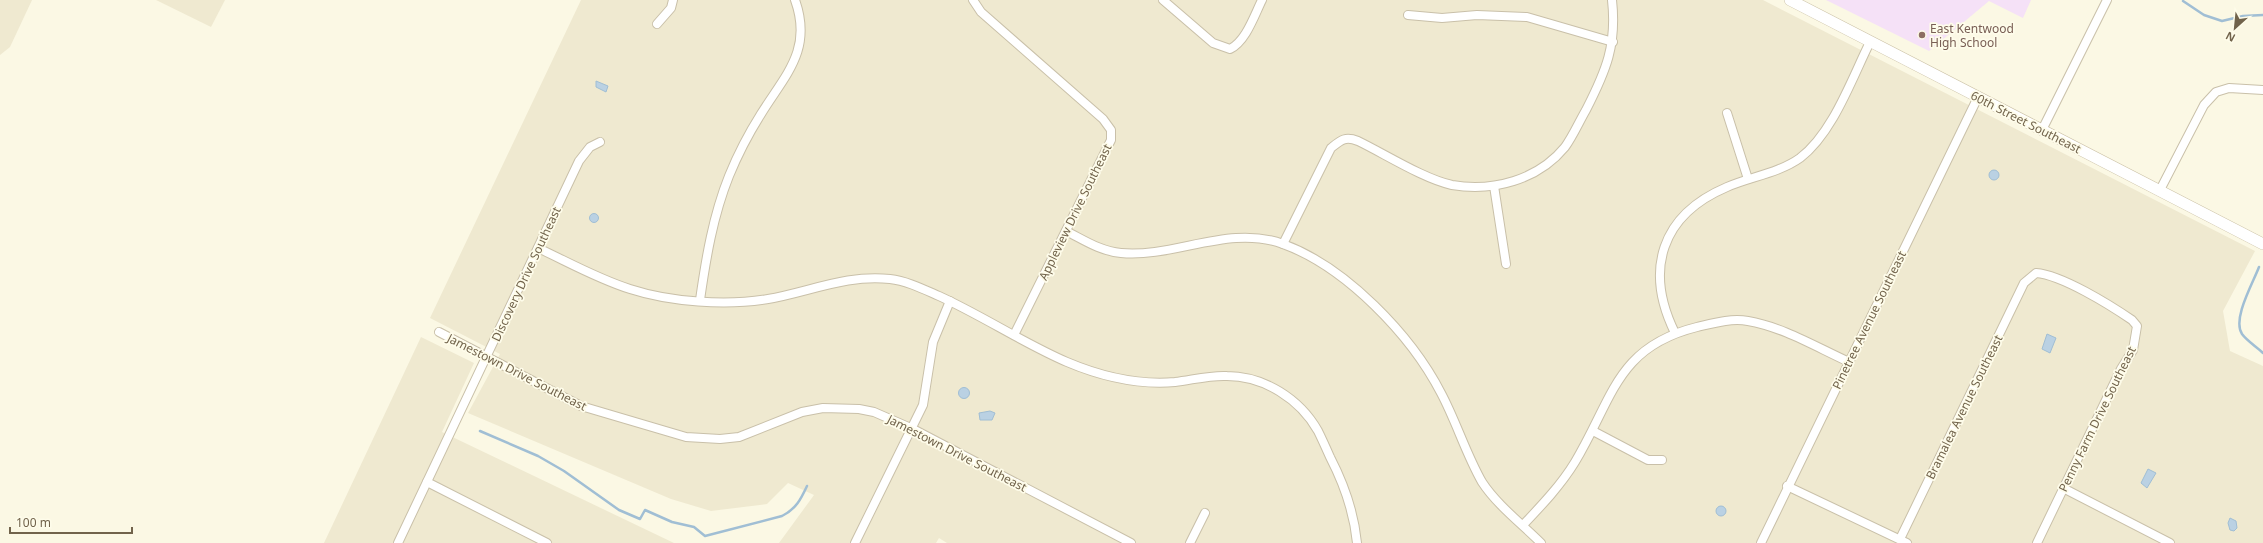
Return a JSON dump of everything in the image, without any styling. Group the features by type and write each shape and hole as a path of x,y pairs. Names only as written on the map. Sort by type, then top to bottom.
{"main road":[{"name":"60th Street Southeast","path":"1790,0 2263,244"}],"street":[{"path":"656,24 671,8 673,0"},
{"path":"700,300 710,238 729,175 744,143 791,71 798,54 800,34 795,0"},
{"name":"Appleview Drive Southeast","path":"973,0 981,12 1103,119 1111,130 1111,140 1014,335"},
{"path":"1164,0 1213,43 1230,49 1236,46 1242,39 1262,0"},
{"path":"1283,244 1331,148 1341,139 1350,138 1358,140 1428,176 1451,184 1494,186 1525,177 1547,164 1564,147 1602,78 1613,42 1615,20 1612,0"},
{"path":"2042,130 2107,0"},
{"path":"1408,15 1442,18 1477,16 1527,17 1613,42"},
{"path":"1676,333 1665,312 1660,290 1660,261 1672,230 1694,205 1725,188 1786,166 1813,146 1834,114 1870,42"},
{"path":"2160,190 2204,105 2216,92 2229,88 2263,90"},
{"name":"Pinetree Avenue Southeast","path":"1761,543 1787,486 1978,97"},
{"path":"1727,113 1748,179"},
{"name":"Discovery Drive Southeast","path":"398,543 579,161 590,147 600,142"},
{"path":"1494,186 1506,264"},
{"path":"1066,232 1097,248 1120,253 1154,251 1239,238 1251,238 1283,244 1318,262 1346,282 1383,313 1407,339 1442,393 1483,482 1541,543"},
{"path":"538,248 631,290 660,296 700,300 749,302 803,292 852,278 872,277 894,279 916,285 950,301 1035,346 1073,364 1120,378 1163,382 1228,376 1253,379 1282,393 1306,414 1318,431 1345,488 1357,543"},
{"name":"Penny Farm Drive Southeast","path":"2030,276 2036,273 2045,274 2088,294 2132,320 2137,326 2133,350 2121,369 2037,543"},
{"name":"Bramalea Avenue Southeast","path":"1904,541 2024,283 2030,276"},
{"path":"855,543 913,429 923,405 933,342 950,301"},
{"path":"1523,525 1548,498 1574,464 1593,431 1617,382 1633,361 1655,342 1676,333 1725,320 1747,320 1771,327 1849,362"},
{"name":"Jamestown Drive Southeast","path":"439,332 581,406 686,437 720,439 739,437 802,412 829,407 874,412 913,429 1131,543"},
{"path":"1593,431 1648,460 1662,460"},
{"path":"427,482 547,543"},
{"path":"1787,486 1904,541"},
{"path":"2063,488 2170,543"},
{"path":"1190,543 1206,513"}],"shaded area":[{"path":"0,0 32,0 10,47 0,55"},
{"path":"156,0 225,0 211,27"},
{"path":"581,0 1763,0 2255,251 2223,311 2230,351 2263,366 2263,543 947,543 939,538 936,543 779,543 814,495 788,483 767,504 711,511 671,499 468,413 500,354 430,318"},
{"name":"East Kentwood High School","path":"1826,0 2031,0 2023,18 1989,1 1929,51"},
{"path":"421,337 474,363 442,432 674,543 324,543"}],"water":[{"path":"596,81 608,86 606,92 596,87"},
{"path":"1994,170 1999,175 1994,180 1989,175"},
{"path":"592,214 596,214 598,218 596,222 592,222 590,220 590,216"},
{"path":"2047,334 2056,338 2050,353 2042,349"},
{"path":"964,387 968,389 970,393 968,397 964,399 960,397 958,393 960,389"},
{"path":"990,411 995,413 992,420 980,420 979,413"},
{"path":"2148,469 2156,473 2147,488 2141,483"},
{"path":"1719,506 1723,506 1725,507 1725,515 1719,516 1716,513 1716,509"},
{"path":"2230,518 2236,521 2237,528 2234,531 2230,530 2228,523"}],"waterway":[{"path":"2183,1 2204,15 2222,21 2243,16 2263,15"},
{"path":"2259,267 2241,310 2240,327 2244,337 2263,353"},
{"path":"480,431 538,456 564,471 619,510 640,519 645,510 672,522 694,527 705,536 782,516 798,503 807,486"}],"place":[{"name":"East Kentwood High School","path":"1922,35"}]}
